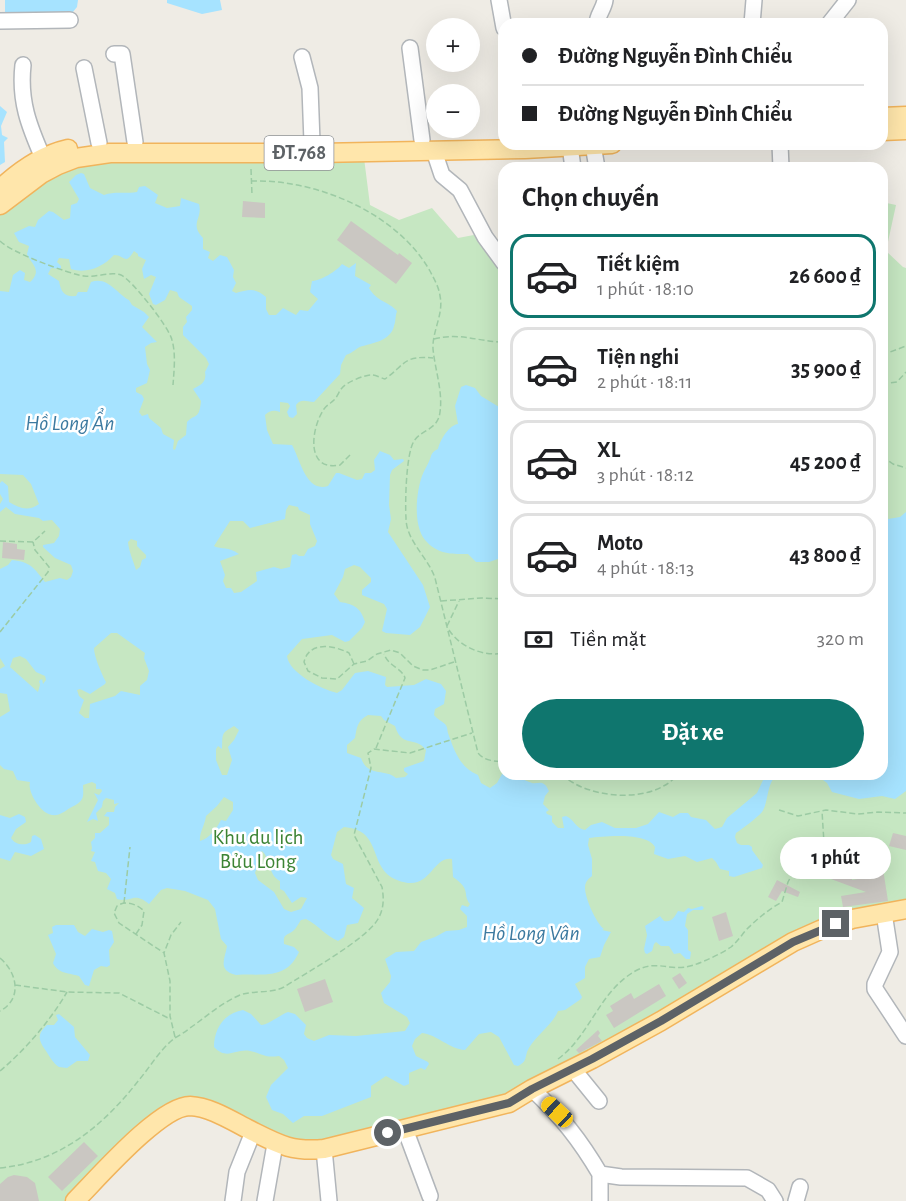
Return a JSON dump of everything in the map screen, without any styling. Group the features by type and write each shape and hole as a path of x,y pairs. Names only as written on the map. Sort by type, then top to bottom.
{"main road":[{"path":"888,117 906,116"},
{"path":"888,131 906,130"},
{"name":"ĐT.768","path":"0,205 41,174 76,158 110,153 251,153 428,145 498,138"},
{"name":"ĐT.768","path":"0,189 26,168 43,158 59,151 99,143 312,142 498,146"},
{"path":"75,1201 132,1143 178,1108 191,1106 206,1108 275,1144 292,1148 324,1149 509,1103 661,1021 793,942 852,919 906,909"}],"street":[{"path":"499,0 502,18"},
{"path":"598,18 605,0"},
{"path":"752,18 754,0"},
{"path":"834,18 848,0"},
{"path":"0,21 70,20"},
{"path":"410,48 428,145 442,175 460,190 485,237 498,255"},
{"path":"114,54 122,54 135,142"},
{"path":"302,57 310,88 312,142"},
{"path":"23,65 21,83 24,103 30,129 43,158"},
{"path":"84,68 99,143"},
{"path":"884,913 890,952 878,975 875,989 906,1036"},
{"path":"573,1069 598,1101"},
{"path":"532,1089 557,1112 600,1174 600,1201"},
{"path":"405,1129 430,1196"},
{"path":"233,1201 237,1172 253,1132"},
{"path":"265,1201 275,1144"},
{"path":"324,1149 329,1201"},
{"path":"600,1174 621,1177 747,1178 768,1190 776,1201"}],"path":[{"path":"251,153 252,195"},
{"path":"251,181 267,180 298,185 339,197 378,219 406,238 422,257 438,289 441,311 434,340 434,358 439,387 439,420 414,440 411,449 405,516 409,534 432,569 472,733 481,758 498,761"},
{"path":"0,241 6,247 22,255 86,276 116,274 126,278 171,337 174,354 173,386"},
{"path":"434,340 462,335 498,342"},
{"path":"888,353 906,346"},
{"path":"350,455 340,465 330,465 317,458 313,442 315,428 323,411 344,385 370,374 385,379 401,364 412,359 434,358"},
{"path":"888,383 897,382 906,372"},
{"path":"888,460 906,468"},
{"path":"0,541 33,542 45,531"},
{"path":"0,632 48,572 49,567 35,550 33,542"},
{"path":"440,602 460,599 498,599"},
{"path":"446,626 460,599"},
{"path":"446,626 457,640 471,648 489,655 498,654"},
{"path":"354,664 349,653 329,646 308,651 304,662 308,671 330,680 340,677 354,664 391,650 396,650 417,669 430,670 455,662"},
{"path":"376,749 405,675 389,664 384,653"},
{"path":"0,1168 19,1166 46,1158 80,1138 127,1096 175,1038 221,1005 241,995 272,992 284,987 372,927 382,911 384,896 382,887 354,837 371,768 368,753 376,749 403,753 472,733"},
{"path":"572,780 590,790 615,795 651,791 671,780"},
{"path":"779,810 798,816 822,811 858,814 906,813"},
{"path":"555,1062 573,1046 610,994 624,979 649,965 676,967 695,964 729,948 754,922 782,902 788,882 803,854 813,866 825,863 828,855 824,843 822,811"},
{"path":"124,904 130,847"},
{"path":"136,934 142,925 144,911 134,904 117,906 114,914 119,923 164,953"},
{"path":"175,1038 170,1019 170,981 164,953 171,935 181,922"},
{"path":"0,958 15,976 15,985 9,1004 0,1011"},
{"path":"15,985 67,992 119,993 170,1019"},
{"path":"0,1071 21,1051 57,1009 67,992"}],"green space":[{"name":"Khu du lịch Bửu Long","path":"364,158 370,205 399,220 432,208 458,238 479,234 498,261 498,780 888,780 888,253 906,268 906,903 884,906 653,1019 507,1098 324,1143 285,1141 190,1100 66,1201 0,1201 0,214 60,170 111,159"},
{"name":"Khu du lịch Bửu Long","path":"888,203 896,205 888,242"}],"water":[{"path":"5,0 78,0 77,7 72,13 5,14"},
{"path":"167,0 220,0 222,10 202,14 167,3"},
{"path":"0,106 7,112 1,126 2,135 8,138 4,142 5,162 0,165"},
{"name":"Hồ Long Ẩn","path":"81,173 84,174 90,188 104,195 137,192 139,187 145,186 158,195 155,203 167,208 180,206 181,198 199,204 197,228 203,238 203,249 210,252 208,258 213,261 220,255 227,257 234,270 233,277 236,283 232,291 236,293 251,290 262,294 266,297 266,309 269,315 276,315 283,308 296,315 300,310 308,311 318,299 310,292 312,281 328,275 342,264 349,268 356,263 355,276 371,285 369,288 375,296 397,311 395,324 389,335 346,355 340,374 314,402 298,403 296,405 297,414 293,418 289,417 287,412 290,406 288,403 280,402 280,412 272,411 265,415 267,430 273,444 292,445 309,480 320,487 328,486 336,473 357,480 362,479 365,473 375,470 374,460 380,451 390,455 394,460 403,459 404,461 392,470 390,475 391,519 388,532 423,585 430,607 420,627 410,635 386,633 382,631 387,609 384,604 362,595 362,590 371,582 371,578 360,567 354,565 345,569 334,594 340,602 356,607 365,622 349,641 345,642 332,635 302,639 287,656 299,674 337,693 355,673 368,671 386,677 387,687 414,685 426,679 441,684 446,691 444,704 435,709 434,715 446,725 462,763 478,775 481,783 490,788 499,780 525,780 544,784 549,791 543,804 549,810 547,814 552,816 552,822 558,828 564,828 562,817 566,816 585,830 591,825 602,822 615,828 636,828 648,824 659,812 673,817 680,813 688,813 691,817 706,820 715,829 722,827 727,818 757,793 763,780 773,780 762,812 736,833 735,837 737,843 752,847 763,865 762,868 734,877 729,876 729,871 720,869 712,858 697,862 685,856 668,859 654,854 655,847 644,839 625,836 589,838 592,876 586,882 585,892 594,916 604,929 602,930 611,932 600,957 589,959 585,967 585,978 575,984 581,999 565,1010 558,1011 533,1042 524,1062 518,1066 514,1065 499,1037 491,1032 479,1034 465,1050 422,1033 415,1039 412,1046 416,1056 429,1064 425,1070 421,1068 409,1073 409,1084 404,1086 386,1076 371,1086 371,1097 322,1116 304,1116 293,1123 283,1114 272,1110 266,1097 271,1085 288,1068 284,1060 279,1056 267,1056 250,1051 227,1054 219,1051 214,1047 214,1040 221,1023 230,1015 243,1010 251,1014 261,1025 288,1012 295,1014 306,1025 304,1034 314,1041 329,1035 356,1036 405,1031 410,1023 407,1017 384,1003 381,993 390,982 391,976 385,959 396,952 414,951 421,942 446,931 467,927 467,916 460,909 462,905 468,907 470,904 463,885 453,877 452,859 439,863 424,879 417,882 408,883 397,880 382,867 365,835 357,830 344,827 337,832 331,855 333,859 343,864 346,884 354,888 352,898 364,908 358,923 347,925 344,937 338,941 306,919 301,920 284,938 284,944 294,947 299,952 287,968 272,974 236,975 224,967 227,946 221,939 215,909 208,900 185,891 167,888 161,890 149,904 140,898 117,899 115,893 107,889 111,879 106,873 98,871 95,862 91,861 95,852 91,851 91,842 95,838 95,833 100,833 109,825 109,817 104,816 107,812 114,812 119,803 114,804 114,800 106,798 96,813 98,821 93,819 87,822 98,800 94,793 99,795 102,791 96,789 96,784 92,782 83,785 81,801 60,814 48,814 39,807 33,797 30,782 17,780 13,771 4,769 0,765 0,717 10,711 7,694 0,693 0,669 5,666 0,658 0,569 12,560 24,562 35,569 45,582 60,578 67,580 73,571 71,565 55,558 43,547 43,545 54,543 59,536 60,529 52,520 43,521 39,518 15,514 6,507 0,512 3,499 0,494 2,481 8,486 9,502 24,508 31,508 39,504 31,484 23,475 0,474 0,291 9,292 13,275 20,270 25,273 24,280 30,282 34,278 35,267 27,254 29,246 19,242 14,233 29,226 35,227 38,220 49,211 64,220 70,218 71,205 77,203 79,199 69,182","holes":["134,251 146,260 142,269 144,279 151,275 156,277 149,294 153,304 156,305 165,300 170,290 177,292 179,297 192,306 192,310 186,317 187,322 183,327 183,335 209,364 204,381 193,389 201,401 199,411 187,422 186,435 178,441 175,450 173,449 174,440 163,434 161,428 149,418 148,414 142,416 139,412 144,399 136,392 136,388 147,383 150,370 145,347 157,342 142,327 149,317 107,283 91,282 87,292 78,292 76,296 69,296 62,291 59,281 48,274 51,268 61,269 57,262 59,258 69,259 71,269 83,271 100,266 114,255 127,259","289,505 298,507 299,510 310,515 310,524 317,541 315,546 308,549 304,556 292,555 290,567 281,569 274,567 256,572 257,581 241,592 234,593 231,588 226,588 223,581 225,575 220,561 239,554 214,546 230,521 243,521 250,528 285,519","131,539 137,541 137,546 146,555 136,570 128,542","111,633 117,633 145,653 144,658 149,671 147,680 140,686 140,695 121,691 115,696 90,704 89,718 85,718 79,713 84,700 79,696 77,690 80,689 90,694 106,682 98,665 94,648","20,656 26,659 36,672 45,676 46,680 43,684 42,679 39,681 38,692 10,667 13,658","368,715 381,716 395,726 405,740 422,746 426,750 424,761 404,768 408,774 405,777 396,778 368,768 361,758 347,753 347,745 355,738 357,727","234,726 239,730 228,747 232,760 227,775 222,775 216,760 216,749 218,746 222,749 224,733","224,797 233,802 233,810 226,821 221,820 210,836 200,841 206,816","262,851 273,875 280,881 280,889 292,903 301,897 307,898 301,909 291,912 284,909 274,892 258,880 255,873 258,864 256,856"]},
{"path":"466,385 475,388 481,396 498,406 498,559 489,562 476,562 468,554 451,554 435,549 421,534 417,518 418,491 422,476 433,452 438,449 445,434 451,427 458,424 455,406 461,387"},
{"path":"906,512 906,791 895,799 882,796 859,799 832,792 823,780 888,780 888,519 900,517"},
{"path":"19,814 25,817 26,822 16,829 11,838 20,844 26,844 31,842 32,836 35,835 41,839 44,849 31,856 15,852 10,861 0,858 0,815 10,818"},
{"path":"702,906 704,908 702,910 693,910 687,914 685,926 688,930 690,959 686,959 680,953 674,954 669,946 661,946 656,942 652,951 645,953 647,935 645,926 660,916 664,921 669,921 678,911 684,912 688,908"},
{"path":"74,925 78,932 85,936 92,929 103,932 112,931 114,942 109,950 110,965 94,970 89,986 85,985 79,976 55,967 53,963 56,954 48,935 53,933 52,927"},
{"path":"59,1014 74,1027 75,1037 90,1055 88,1061 77,1061 67,1068 59,1067 53,1062 40,1041 41,1032 47,1025 54,1025 58,1020 56,1015"}],"building":[{"path":"243,201 265,203 265,218 242,217"},
{"path":"351,221 412,263 396,284 337,240"},
{"path":"3,542 17,544 17,549 25,550 24,560 2,558"},
{"path":"893,833 906,836 906,850 889,846"},
{"path":"846,841 858,845 854,856 842,851"},
{"path":"871,843 889,850 885,860 867,853"},
{"path":"883,869 888,901 843,907 841,896 866,892 831,879 852,876 852,880 874,876 873,870"},
{"path":"777,880 800,892 798,897 782,891 776,901 768,897"},
{"path":"726,912 733,936 719,941 712,917"},
{"path":"680,973 687,983 679,989 672,978"},
{"path":"325,979 333,1002 305,1012 297,989"},
{"path":"659,984 666,996 614,1028 606,1015 613,1011 610,1006 631,993 634,999"},
{"path":"598,1030 600,1033 598,1036 602,1041 579,1053 576,1050"},
{"path":"84,1142 98,1156 62,1191 48,1177"},
{"path":"14,1175 27,1177 35,1183 39,1201 0,1201 0,1184"}],"route":[{"path":"388,1133 509,1103 661,1021 793,942 836,924"}],"water label":[{"name":"Hồ Long Vân","path":"531,933"}]}
